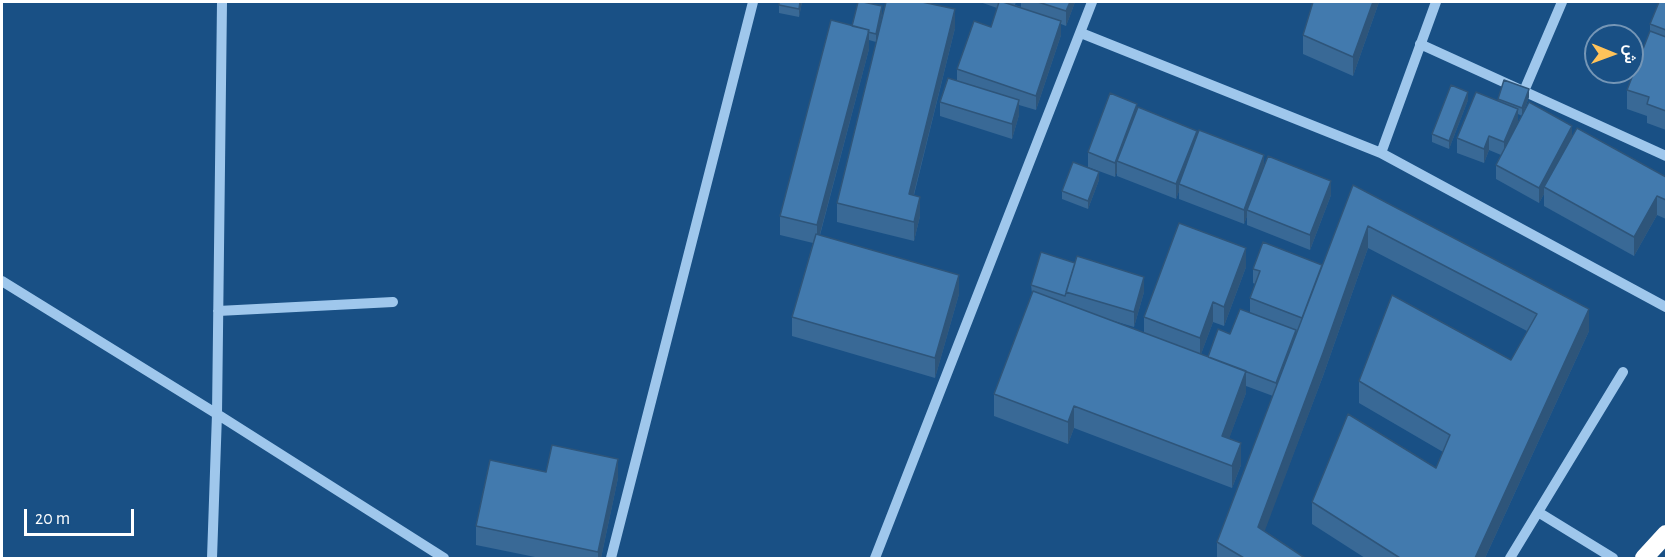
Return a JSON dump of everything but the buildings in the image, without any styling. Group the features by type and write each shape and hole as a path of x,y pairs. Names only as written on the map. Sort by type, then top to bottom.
{"highway":[{"path":"1644,558 1666,534"}],"street":[{"path":"212,558 217,414 222,2"},
{"path":"611,558 753,2"},
{"path":"875,558 1092,2"},
{"path":"1380,153 1436,2"},
{"path":"1524,92 1563,2"},
{"path":"1081,33 1380,153 1666,307"},
{"path":"1420,44 1666,156"},
{"path":"2,281 444,558"},
{"path":"218,311 393,302"},
{"path":"1510,558 1623,372"},
{"path":"1538,512 1613,558"}]}
